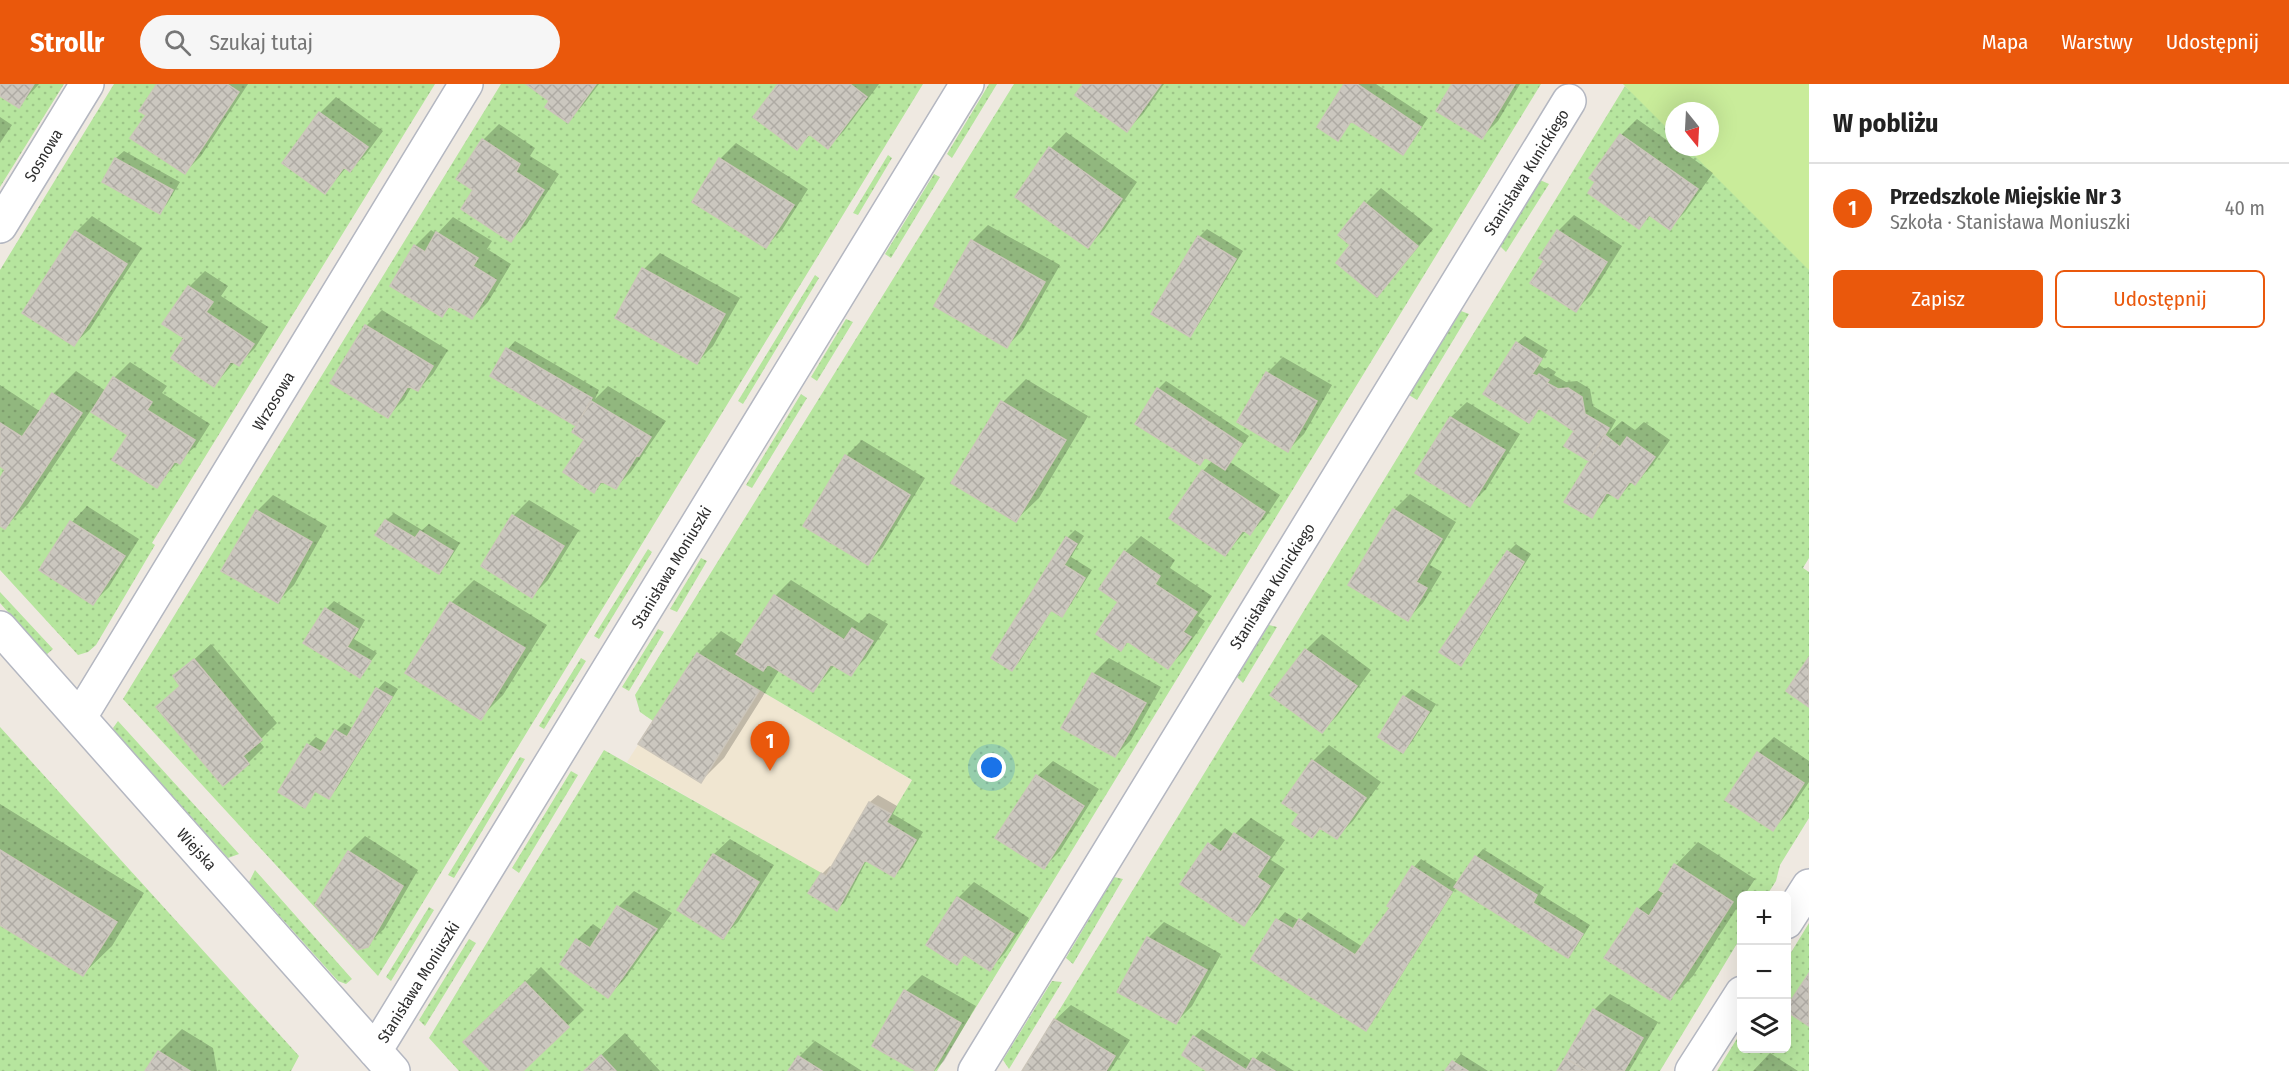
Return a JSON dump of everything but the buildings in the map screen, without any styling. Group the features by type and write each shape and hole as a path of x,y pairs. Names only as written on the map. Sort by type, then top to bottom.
{"street":[{"name":"Sosnowa","path":"0,225 87,84"},
{"name":"Wrzosowa","path":"80,717 466,84"},
{"name":"Stanisława Moniuszki","path":"384,1061 967,84"},
{"name":"Stanisława Kunickiego","path":"975,1071 1569,101"},
{"name":"Wiejska","path":"0,628 384,1061"},
{"path":"1791,914 1809,886"},
{"path":"1692,1071 1738,999"}],"shaded area":[{"path":"697,653 912,780 848,889 627,762"}],"green space":[{"path":"0,84 64,84 0,187"},
{"path":"114,84 435,84 152,543 155,545 96,645 88,652 78,655 0,570 0,270"},
{"path":"501,84 923,84 378,976 123,699"},
{"path":"989,84 997,84 952,158 947,154"},
{"path":"1014,84 1541,84 937,1071 459,1071 429,1038 604,750 848,888 912,780 697,653 653,721 640,712 635,695"},
{"path":"1623,84 1809,84 1809,270 1695,156 1719,156 1719,102 1665,102 1665,126"},
{"path":"1625,86 1665,122 1665,156 1704,156 1809,239 1809,558 1803,568 1809,572 1809,818 1780,865 1776,881 1770,891 1737,891 1737,944 1660,1071 1022,1071"},
{"path":"888,155 892,158 858,215 853,213"},
{"path":"934,174 940,177 891,258 885,254"},
{"path":"1540,180 1549,184 1506,252 1499,245"},
{"path":"815,275 819,278 743,404 738,401"},
{"path":"1461,311 1469,314 1417,400 1409,395"},
{"path":"846,319 853,322 817,381 811,377"},
{"path":"801,394 807,398 752,488 746,485"},
{"path":"648,549 652,552 599,639 594,636"},
{"path":"701,558 707,561 677,612 670,609"},
{"path":"0,592 53,649 46,655 0,603"},
{"path":"1269,625 1277,627 1243,683 1237,677"},
{"path":"658,629 664,632 629,691 622,687"},
{"path":"581,658 586,661 544,729 539,726"},
{"path":"118,721 239,854 228,858 115,732 113,728"},
{"path":"0,727 299,1056 291,1071 0,1071"},
{"path":"520,757 525,759 454,878 448,875"},
{"path":"571,771 578,775 519,873 512,868"},
{"path":"255,870 352,979 346,984 338,981 249,882"},
{"path":"1114,877 1123,879 1073,964 1066,958"},
{"path":"429,907 434,910 391,981 386,977"},
{"path":"1809,923 1809,1071 1717,1071 1737,1038 1737,1053 1791,1053 1791,952"},
{"path":"469,939 476,943 425,1026 419,1020"},
{"path":"1052,981 1062,982 1009,1069 1003,1060"}],"place":[{"name":"Przedszkole Miejskie Nr 3","path":"770,771"}]}
